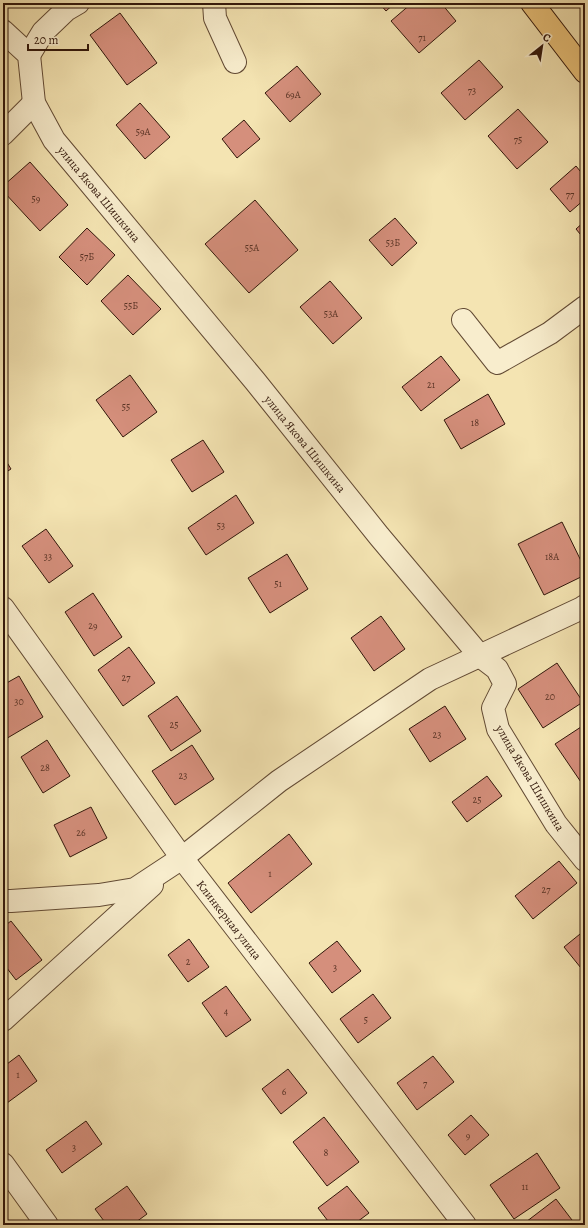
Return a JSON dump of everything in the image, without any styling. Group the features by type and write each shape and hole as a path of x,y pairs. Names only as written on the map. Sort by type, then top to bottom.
{"main road":[{"path":"532,3 585,72"}],"street":[{"path":"3,31 29,54 43,32 66,10 78,3"},
{"path":"214,3 215,18 235,62"},
{"name":"улица Якова Шишкина","path":"29,54 34,102 54,140 255,381 379,536 480,656 497,669 505,684 493,708 498,729 556,824 585,860"},
{"path":"3,134 34,102"},
{"path":"463,320 497,363 550,333 585,307"},
{"path":"3,1020 182,858 279,781 430,679 585,606"},
{"name":"Клинкерная улица","path":"3,608 182,858 465,1225"},
{"path":"3,901 99,895 135,889 182,858"},
{"path":"3,1164 47,1225"}],"building":[{"path":"379,3 395,3 386,11"},
{"path":"412,3 441,3 456,21 419,53 391,21"},
{"path":"120,13 157,63 127,85 90,35"},
{"path":"479,60 503,87 465,120 441,93"},
{"path":"297,66 321,94 290,122 265,93"},
{"path":"140,103 170,137 145,159 116,125"},
{"path":"518,109 548,142 517,169 488,136"},
{"path":"244,120 260,139 237,158 222,139"},
{"path":"30,162 68,205 40,231 3,191 3,186"},
{"path":"576,166 585,177 585,199 570,212 550,189"},
{"path":"255,200 298,250 249,293 205,244"},
{"path":"395,218 417,243 392,266 369,240"},
{"path":"585,221 585,240 576,229"},
{"path":"87,228 115,255 87,285 59,257"},
{"path":"128,275 161,309 133,335 101,301"},
{"path":"330,281 362,318 333,344 300,307"},
{"path":"441,356 460,380 421,411 402,387"},
{"path":"130,375 157,412 123,437 96,400"},
{"path":"488,394 505,424 461,449 444,420"},
{"path":"203,440 224,472 192,492 171,460"},
{"path":"3,456 11,469 3,474"},
{"path":"236,495 254,523 206,555 188,528"},
{"path":"562,522 585,569 585,575 544,595 518,544"},
{"path":"46,529 73,566 49,583 22,546"},
{"path":"287,554 308,589 270,613 248,578"},
{"path":"93,593 122,637 94,656 65,612"},
{"path":"381,616 405,649 374,671 351,638"},
{"path":"129,647 155,683 123,706 98,670"},
{"path":"557,663 583,702 543,728 518,689"},
{"path":"19,676 43,717 4,740 3,685"},
{"path":"177,696 201,731 171,751 148,716"},
{"path":"445,706 466,739 430,762 409,729"},
{"path":"584,725 585,726 585,788 555,744"},
{"path":"47,740 70,776 43,793 21,757"},
{"path":"192,745 214,779 175,805 152,771"},
{"path":"487,776 502,796 467,822 452,802"},
{"path":"91,807 107,838 70,857 54,825"},
{"path":"289,834 312,864 251,913 228,883"},
{"path":"559,861 577,883 533,919 515,896"},
{"path":"11,921 42,960 16,980 3,963 3,927"},
{"path":"585,930 585,973 564,947"},
{"path":"189,939 209,967 188,982 168,955"},
{"path":"337,941 361,971 332,993 309,963"},
{"path":"226,986 251,1020 226,1037 202,1003"},
{"path":"373,994 391,1018 358,1043 340,1019"},
{"path":"19,1055 37,1081 7,1103 3,1097 3,1067"},
{"path":"433,1056 454,1082 417,1110 397,1083"},
{"path":"288,1069 307,1093 281,1114 262,1089"},
{"path":"471,1115 489,1135 465,1155 448,1135"},
{"path":"324,1117 359,1162 327,1186 293,1142"},
{"path":"86,1121 102,1144 62,1173 46,1150"},
{"path":"537,1153 560,1188 514,1219 490,1185"},
{"path":"127,1186 147,1214 132,1225 107,1225 95,1209"},
{"path":"347,1186 369,1213 353,1225 331,1225 318,1208"},
{"path":"556,1199 572,1220 565,1225 522,1225"}]}
